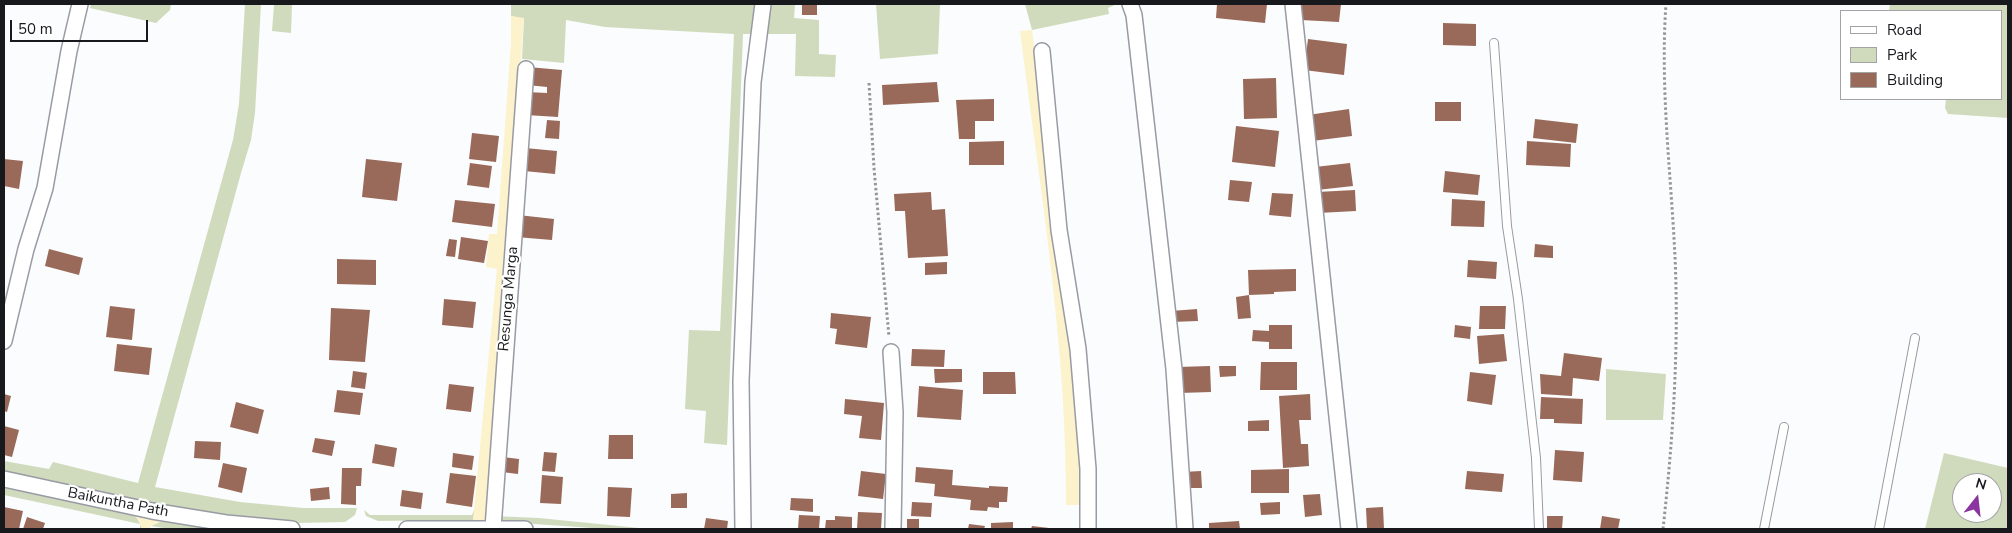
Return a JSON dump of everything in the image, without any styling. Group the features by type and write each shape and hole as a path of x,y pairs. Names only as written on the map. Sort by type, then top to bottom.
{"street":[{"path":"4,341 26,248 45,188 69,51 80,4"},
{"path":"743,529 742,361 753,82 763,4"},
{"path":"1130,4 1134,15 1174,369 1185,529"},
{"path":"1293,4 1349,529"},
{"path":"1042,51 1059,230 1078,348 1088,469 1088,529"},
{"name":"Resunga Marga","path":"493,528 526,69"},
{"path":"891,352 894,412 893,529"},
{"name":"Baikuntha Path","path":"4,480 152,511 226,523 292,529"},
{"path":"406,529 525,529"}],"lane":[{"path":"1494,43 1507,226 1518,299 1535,448 1539,529"},
{"path":"1879,529 1915,338"},
{"path":"1764,529 1784,427"}],"path":[{"path":"1663,529 1671,460 1675,374 1675,259 1665,86 1666,4"},
{"path":"869,84 878,224 891,352"}],"green space":[{"path":"91,4 171,4 170,10 156,23 90,8"},
{"path":"245,4 261,4 255,113 251,140 155,487 240,502 303,508 357,508 355,515 345,522 297,523 150,504 4,472 4,461 49,469 53,462 138,483 233,140 239,104"},
{"path":"268,4 292,4 291,33 272,31 274,5"},
{"path":"511,4 795,4 794,18 819,20 819,54 836,55 835,77 795,76 796,34 743,34 727,445 704,443 706,411 685,409 689,330 720,331 734,34 605,27 566,20 564,63 522,59 524,19 511,16"},
{"path":"876,4 940,4 938,54 880,59"},
{"path":"1025,4 1117,4 1108,8 1109,14 1032,30"},
{"path":"1890,4 2008,4 2008,118 1948,114 1945,108 1946,100 2002,100 2002,10 1889,10"},
{"path":"1606,369 1666,374 1663,420 1606,420"},
{"path":"1944,453 2008,468 2008,529 1925,529"},
{"path":"4,488 133,514 138,519 140,523 142,529 140,529 140,524 4,495"},
{"path":"476,505 473,520 378,521 366,516 364,510 370,515 472,515"},
{"path":"493,516 539,518 649,529 607,529 491,521"},
{"path":"171,521 215,529 170,529 151,526 160,522"}],"sand":[{"path":"511,16 524,18 508,236 491,521 473,520 497,269 486,267 489,234 497,234 511,43"},
{"path":"1032,30 1077,370 1080,505 1066,505 1065,445 1057,327 1044,208 1020,31"},
{"path":"133,514 171,521 160,522 151,526 150,529 142,529"}],"building":[{"path":"802,4 817,4 817,15 802,15"},
{"path":"1217,4 1267,4 1265,23 1216,18"},
{"path":"1302,4 1341,4 1339,22 1301,20"},
{"path":"1443,23 1476,24 1476,46 1443,45"},
{"path":"1308,39 1347,44 1344,75 1304,70"},
{"path":"528,67 562,70 558,117 526,115 527,92 547,93 547,87 527,85"},
{"path":"1276,78 1277,118 1244,119 1243,79"},
{"path":"937,82 939,102 883,105 882,85"},
{"path":"994,99 994,121 975,121 975,139 959,139 956,100"},
{"path":"1435,102 1461,102 1461,121 1435,121"},
{"path":"1349,109 1352,136 1312,141 1308,115"},
{"path":"1535,119 1578,124 1576,143 1533,138"},
{"path":"547,120 560,121 559,139 545,138"},
{"path":"1236,126 1279,131 1275,167 1232,162"},
{"path":"472,133 499,136 496,162 469,159"},
{"path":"1004,141 1004,165 969,165 969,142"},
{"path":"1527,141 1571,144 1570,167 1526,165"},
{"path":"525,148 557,151 555,174 524,171"},
{"path":"4,159 23,161 19,189 4,186"},
{"path":"366,159 402,163 397,201 362,197"},
{"path":"470,163 492,166 489,188 467,185"},
{"path":"1350,163 1353,186 1317,190 1315,167"},
{"path":"1445,171 1480,175 1478,195 1443,192"},
{"path":"1230,180 1252,182 1249,202 1228,200"},
{"path":"1355,190 1356,211 1318,213 1317,192"},
{"path":"931,192 932,210 945,209 948,256 908,258 905,211 895,211 894,194"},
{"path":"1272,193 1293,194 1291,217 1269,215"},
{"path":"1452,199 1485,201 1484,227 1451,226"},
{"path":"455,200 495,204 492,227 452,222"},
{"path":"518,215 554,219 552,240 516,237"},
{"path":"461,237 488,241 484,263 458,259"},
{"path":"449,239 457,240 455,257 446,256"},
{"path":"1535,244 1553,246 1553,258 1534,257"},
{"path":"49,249 83,258 79,275 45,266"},
{"path":"337,259 376,260 376,285 337,284"},
{"path":"1468,260 1497,262 1496,279 1467,277"},
{"path":"947,262 947,274 925,275 925,263"},
{"path":"1296,269 1296,291 1249,295 1248,270"},
{"path":"1249,295 1251,318 1238,319 1236,297"},
{"path":"444,299 476,302 473,328 442,325"},
{"path":"110,306 135,309 132,340 106,337"},
{"path":"1480,306 1506,306 1505,329 1479,329"},
{"path":"331,308 370,310 365,362 329,360"},
{"path":"1197,309 1198,321 1171,322 1171,311"},
{"path":"831,313 871,317 867,348 835,344 837,329 830,328"},
{"path":"1269,325 1292,325 1292,349 1269,349 1269,342 1252,341 1253,330 1269,331"},
{"path":"1455,325 1471,327 1470,339 1454,337"},
{"path":"1504,334 1507,361 1479,364 1477,336"},
{"path":"117,344 152,348 149,375 114,371"},
{"path":"912,349 945,350 944,367 911,366"},
{"path":"1564,353 1602,358 1599,381 1573,378 1572,396 1541,394 1540,374 1561,376"},
{"path":"1261,362 1297,362 1297,390 1260,390"},
{"path":"1210,366 1211,392 1179,393 1178,367"},
{"path":"1219,366 1236,366 1236,376 1220,377"},
{"path":"934,369 962,369 962,382 935,383"},
{"path":"353,371 367,373 365,389 351,387"},
{"path":"983,372 1015,372 1016,394 983,394"},
{"path":"1470,372 1496,375 1492,405 1467,401"},
{"path":"449,384 474,387 471,412 446,409"},
{"path":"919,386 963,390 961,420 917,417"},
{"path":"337,390 363,393 360,415 334,412"},
{"path":"4,394 11,396 7,412 4,411"},
{"path":"1310,394 1311,420 1299,420 1301,444 1308,444 1309,466 1283,468 1279,396"},
{"path":"1541,397 1583,399 1582,424 1554,423 1554,419 1540,419"},
{"path":"845,399 884,403 881,440 859,438 862,416 844,414"},
{"path":"236,402 264,410 258,434 230,427"},
{"path":"1269,420 1269,431 1248,431 1248,421"},
{"path":"4,426 19,430 12,457 4,455"},
{"path":"609,435 633,435 633,459 608,459"},
{"path":"315,438 335,441 332,456 312,452"},
{"path":"195,441 221,442 220,460 194,458"},
{"path":"375,444 397,448 394,467 372,463"},
{"path":"1555,450 1584,452 1582,482 1553,480"},
{"path":"544,452 557,453 555,472 542,471"},
{"path":"453,453 474,456 472,470 452,467"},
{"path":"503,457 519,459 518,474 502,472"},
{"path":"223,463 247,468 242,493 218,487"},
{"path":"916,467 953,470 952,485 989,488 989,486 1008,487 1007,502 999,502 999,508 988,507 987,511 970,510 971,500 934,496 935,484 915,482"},
{"path":"342,468 362,468 361,486 356,486 356,505 341,504"},
{"path":"1289,469 1289,493 1251,493 1251,470"},
{"path":"861,471 886,474 883,499 858,496"},
{"path":"1201,471 1202,488 1183,488 1183,472"},
{"path":"1467,471 1504,474 1502,492 1465,489"},
{"path":"450,473 476,476 472,507 446,503"},
{"path":"542,475 563,477 561,504 540,503"},
{"path":"329,487 330,499 311,501 310,489"},
{"path":"608,487 632,488 630,517 607,516"},
{"path":"402,490 423,493 421,509 400,506"},
{"path":"687,493 687,508 671,508 671,494"},
{"path":"1320,494 1322,515 1305,517 1303,495"},
{"path":"791,498 813,499 813,512 790,510"},
{"path":"912,502 932,503 931,517 911,516"},
{"path":"1280,502 1280,514 1261,515 1260,503"},
{"path":"4,507 23,511 19,529 4,529"},
{"path":"1383,507 1384,529 1367,529 1366,508"},
{"path":"858,512 882,513 881,529 857,529"},
{"path":"799,515 820,516 819,529 798,529"},
{"path":"835,516 852,517 852,529 825,529 826,520 835,520"},
{"path":"1547,516 1563,516 1562,529 1547,529"},
{"path":"1602,516 1620,519 1618,529 1600,529"},
{"path":"27,517 45,523 43,529 23,529"},
{"path":"706,518 728,521 727,529 704,529"},
{"path":"907,519 919,519 919,529 907,529"},
{"path":"1239,521 1240,529 1209,529 1209,523"},
{"path":"1013,522 1013,529 991,529 991,523"},
{"path":"969,524 985,526 984,529 968,529"},
{"path":"1032,526 1049,528 1049,529 1031,529"}]}
